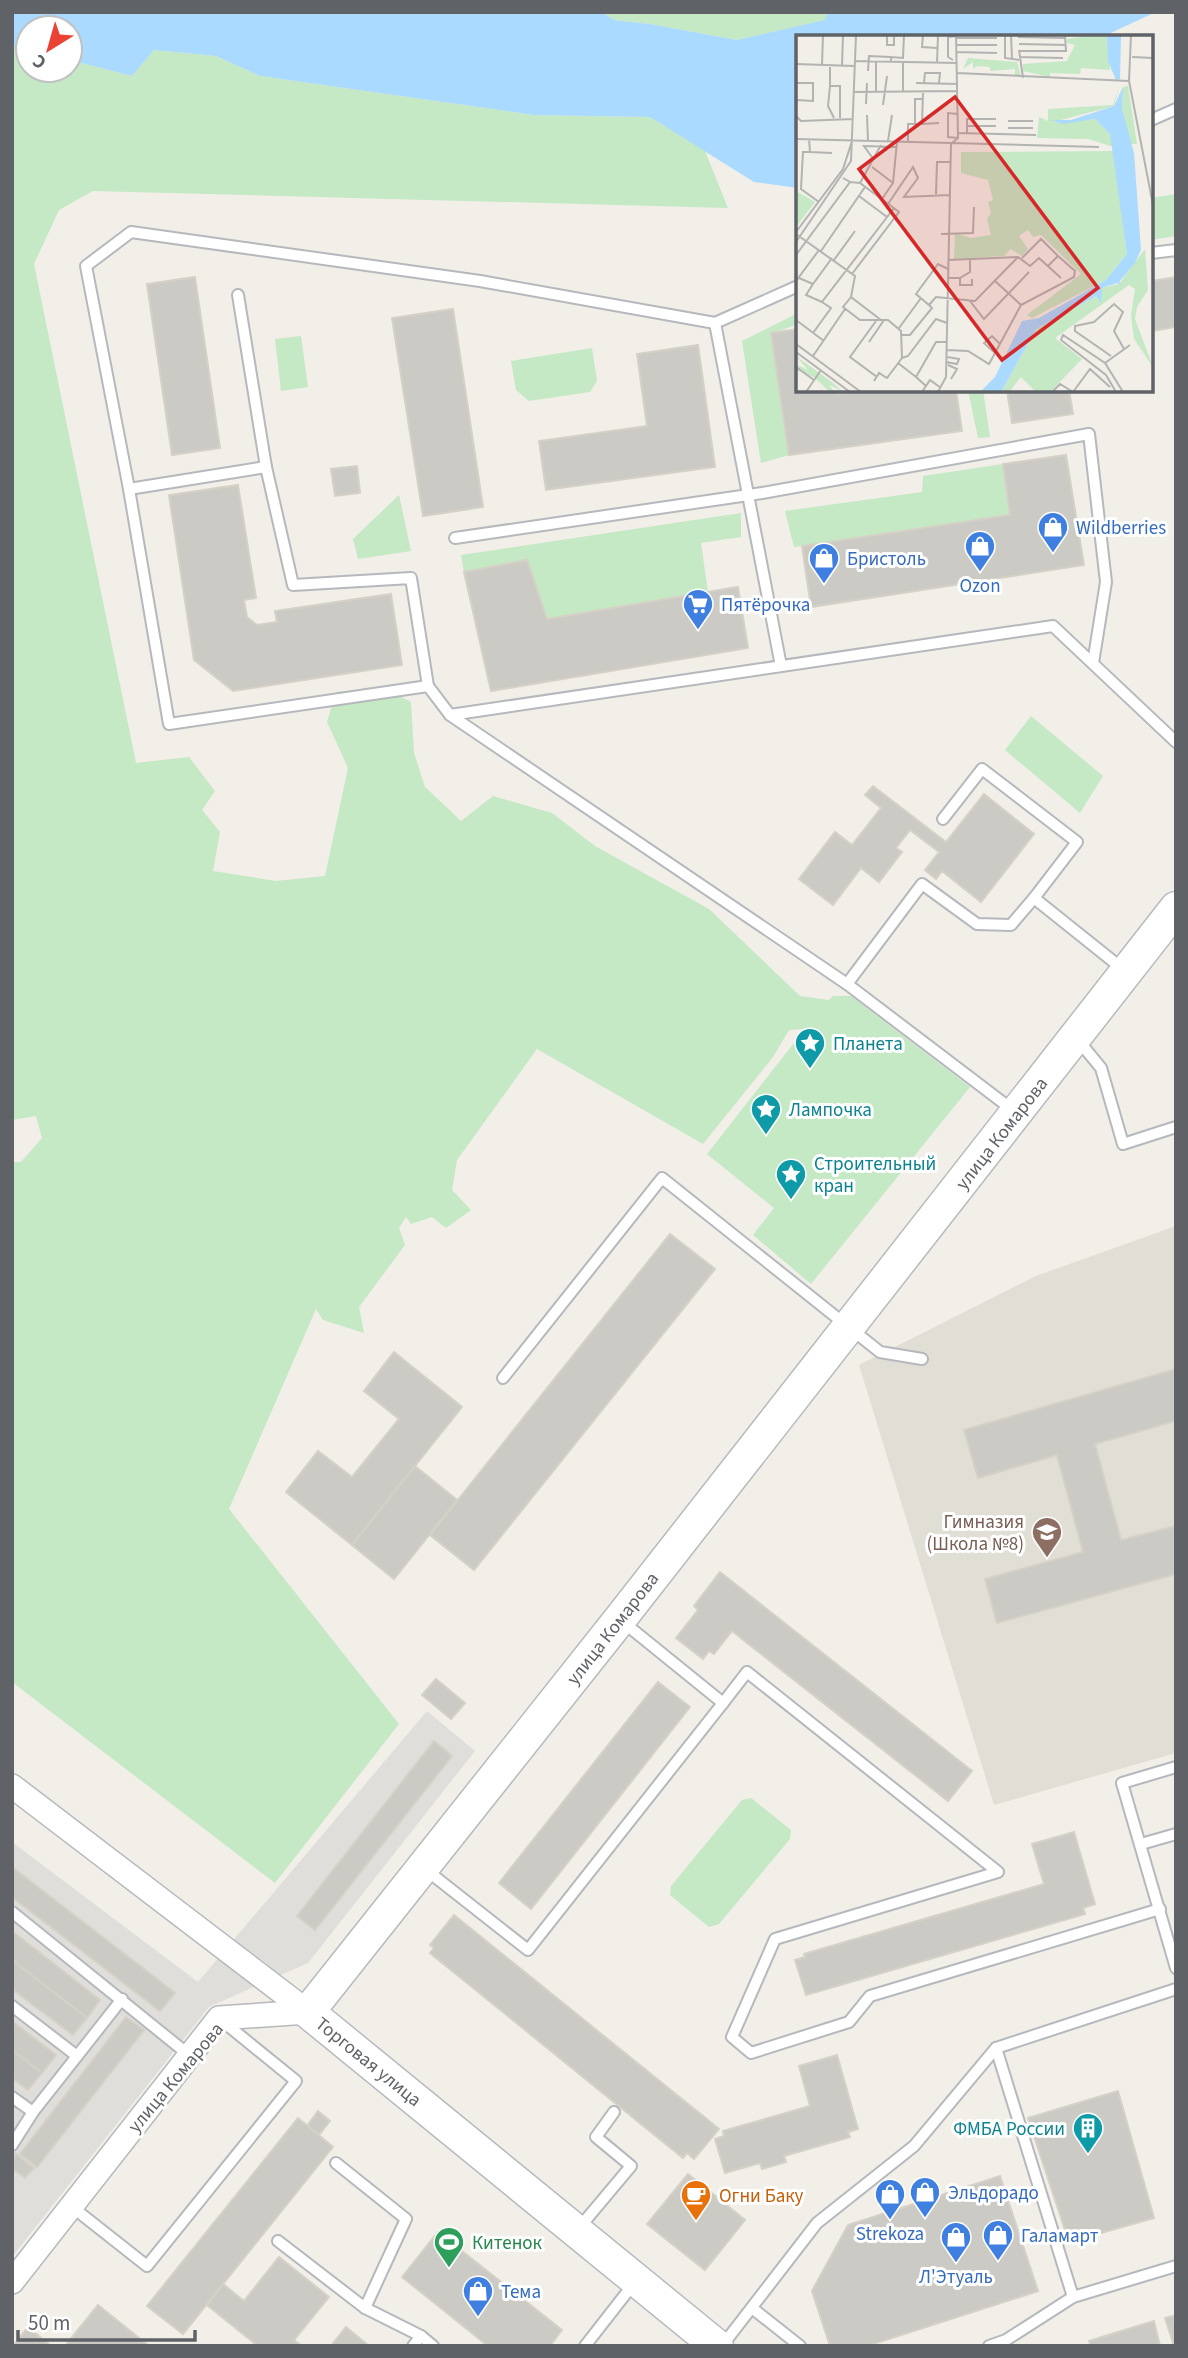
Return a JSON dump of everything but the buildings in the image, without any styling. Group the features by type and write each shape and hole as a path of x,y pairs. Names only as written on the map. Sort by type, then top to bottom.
{"street":[{"name":"улица Комарова","path":"12,2282 219,2018 308,2012 620,1619 1176,908"},
{"name":"Торговая улица","path":"12,1786 308,2012 720,2346"}],"lane":[{"path":"1153,119 1176,108"},
{"path":"428,686 169,724 129,489 86,266 131,232 480,281 715,323 796,287"},
{"path":"1153,253 1176,250"},
{"path":"238,295 266,467 293,585 411,578 428,686 450,715 847,984 1016,1113"},
{"path":"715,323 750,495 780,666"},
{"path":"455,538 750,495 1088,434 1106,582 1093,663"},
{"path":"129,489 266,467"},
{"path":"450,715 1053,626 1176,742"},
{"path":"847,984 922,884 977,924 1011,925 1077,842 982,769 943,819"},
{"path":"1034,898 1126,972"},
{"path":"1076,1038 1101,1068 1123,1144 1176,1127"},
{"path":"503,1378 662,1178 880,1352 922,1359"},
{"path":"620,1619 723,1703"},
{"path":"422,1867 528,1950 747,1672 998,1872 775,1939 732,2037 751,2053 849,2022 870,1996 1160,1909"},
{"path":"1176,1768 1122,1783 1176,1968"},
{"path":"1141,1844 1176,1834"},
{"path":"12,1912 122,1998 189,2055"},
{"path":"720,2346 817,2223 914,2146 996,2048 1176,1989"},
{"path":"12,2145 33,2112 122,1998"},
{"path":"12,2006 77,2056"},
{"path":"71,2206 147,2266 296,2081 219,2018"},
{"path":"996,2048 1073,2297"},
{"path":"12,2097 33,2112"},
{"path":"577,2231 631,2166 596,2137 614,2112"},
{"path":"336,2163 407,2219 365,2308"},
{"path":"278,2241 365,2308 421,2336 433,2346"},
{"path":"989,2346 1006,2343 1073,2297 1176,2266"},
{"path":"585,2346 637,2280"},
{"path":"752,2308 800,2346"},
{"path":"414,2346 421,2336"}],"shaded area":[{"name":"Гимназия (Школа №8)","path":"1176,1226 1176,1753 994,1805 859,1365 1036,1276"},
{"path":"427,1711 475,1751 308,1963 209,2007 12,2257 12,1842 198,1982"}],"green space":[{"path":"601,12 828,12 826,20 737,40 614,20"},
{"path":"12,46 14,84 84,84 84,64 132,76 154,50 216,56 260,76 534,115 650,117 705,151 728,208 93,191 59,210 34,264 136,763 189,757 215,791 202,810 220,832 213,871 276,881 325,876 348,768 327,722 336,692 383,687 411,702 414,753 425,787 461,821 493,796 552,813 595,846 709,909 800,996 829,1000 833,996 851,996 970,1087 811,1284 753,1235 774,1208 707,1154 805,1029 789,1030 773,1057 703,1144 537,1049 457,1160 452,1190 471,1210 446,1228 432,1217 411,1224 406,1217 399,1228 405,1245 359,1307 364,1333 323,1320 316,1309 229,1509 399,1724 275,1883 12,1682 12,1162 21,1162 42,1138 36,1116 12,1120"},
{"path":"1176,194 1176,236 1153,240 1153,198"},
{"path":"796,314 796,325 771,334 789,455 761,463 742,341"},
{"path":"301,336 308,387 281,391 275,339"},
{"path":"592,348 597,381 590,392 529,401 516,390 511,361"},
{"path":"968,392 983,392 990,437 978,438"},
{"path":"1003,464 1010,515 794,547 785,511 922,492 923,476"},
{"path":"399,495 411,551 358,559 353,539"},
{"path":"741,513 741,537 701,543 708,592 547,619 527,560 464,572 461,555"},
{"path":"1031,716 1103,776 1080,813 1005,750"},
{"path":"751,1798 791,1830 790,1839 719,1924 709,1927 670,1895 671,1886 742,1800"}],"water":[{"path":"12,12 601,12 614,20 737,40 825,20 828,12 1156,12 1106,35 796,35 796,188 754,182 650,117 534,115 260,76 216,56 154,50 132,76 84,64 84,14 14,14 14,46"}],"place":[{"name":"Wildberries","path":"1053,554"},
{"name":"Ozon","path":"980,573"},
{"name":"Бристоль","path":"824,585"},
{"name":"Пятёрочка","path":"698,631"},
{"name":"Планета","path":"810,1070"},
{"name":"Лампочка","path":"766,1136"},
{"name":"Строительный кран","path":"791,1201"},
{"name":"Гимназия (Школа №8)","path":"1047,1559"},
{"name":"ФМБА России","path":"1088,2155"},
{"name":"Эльдорадо","path":"925,2219"},
{"name":"Strekoza","path":"890,2221"},
{"name":"Огни Баку","path":"696,2222"},
{"name":"Галамарт","path":"998,2262"},
{"name":"Л'Этуаль","path":"956,2264"},
{"name":"Китенок","path":"449,2269"},
{"name":"Тема","path":"478,2318"}]}
